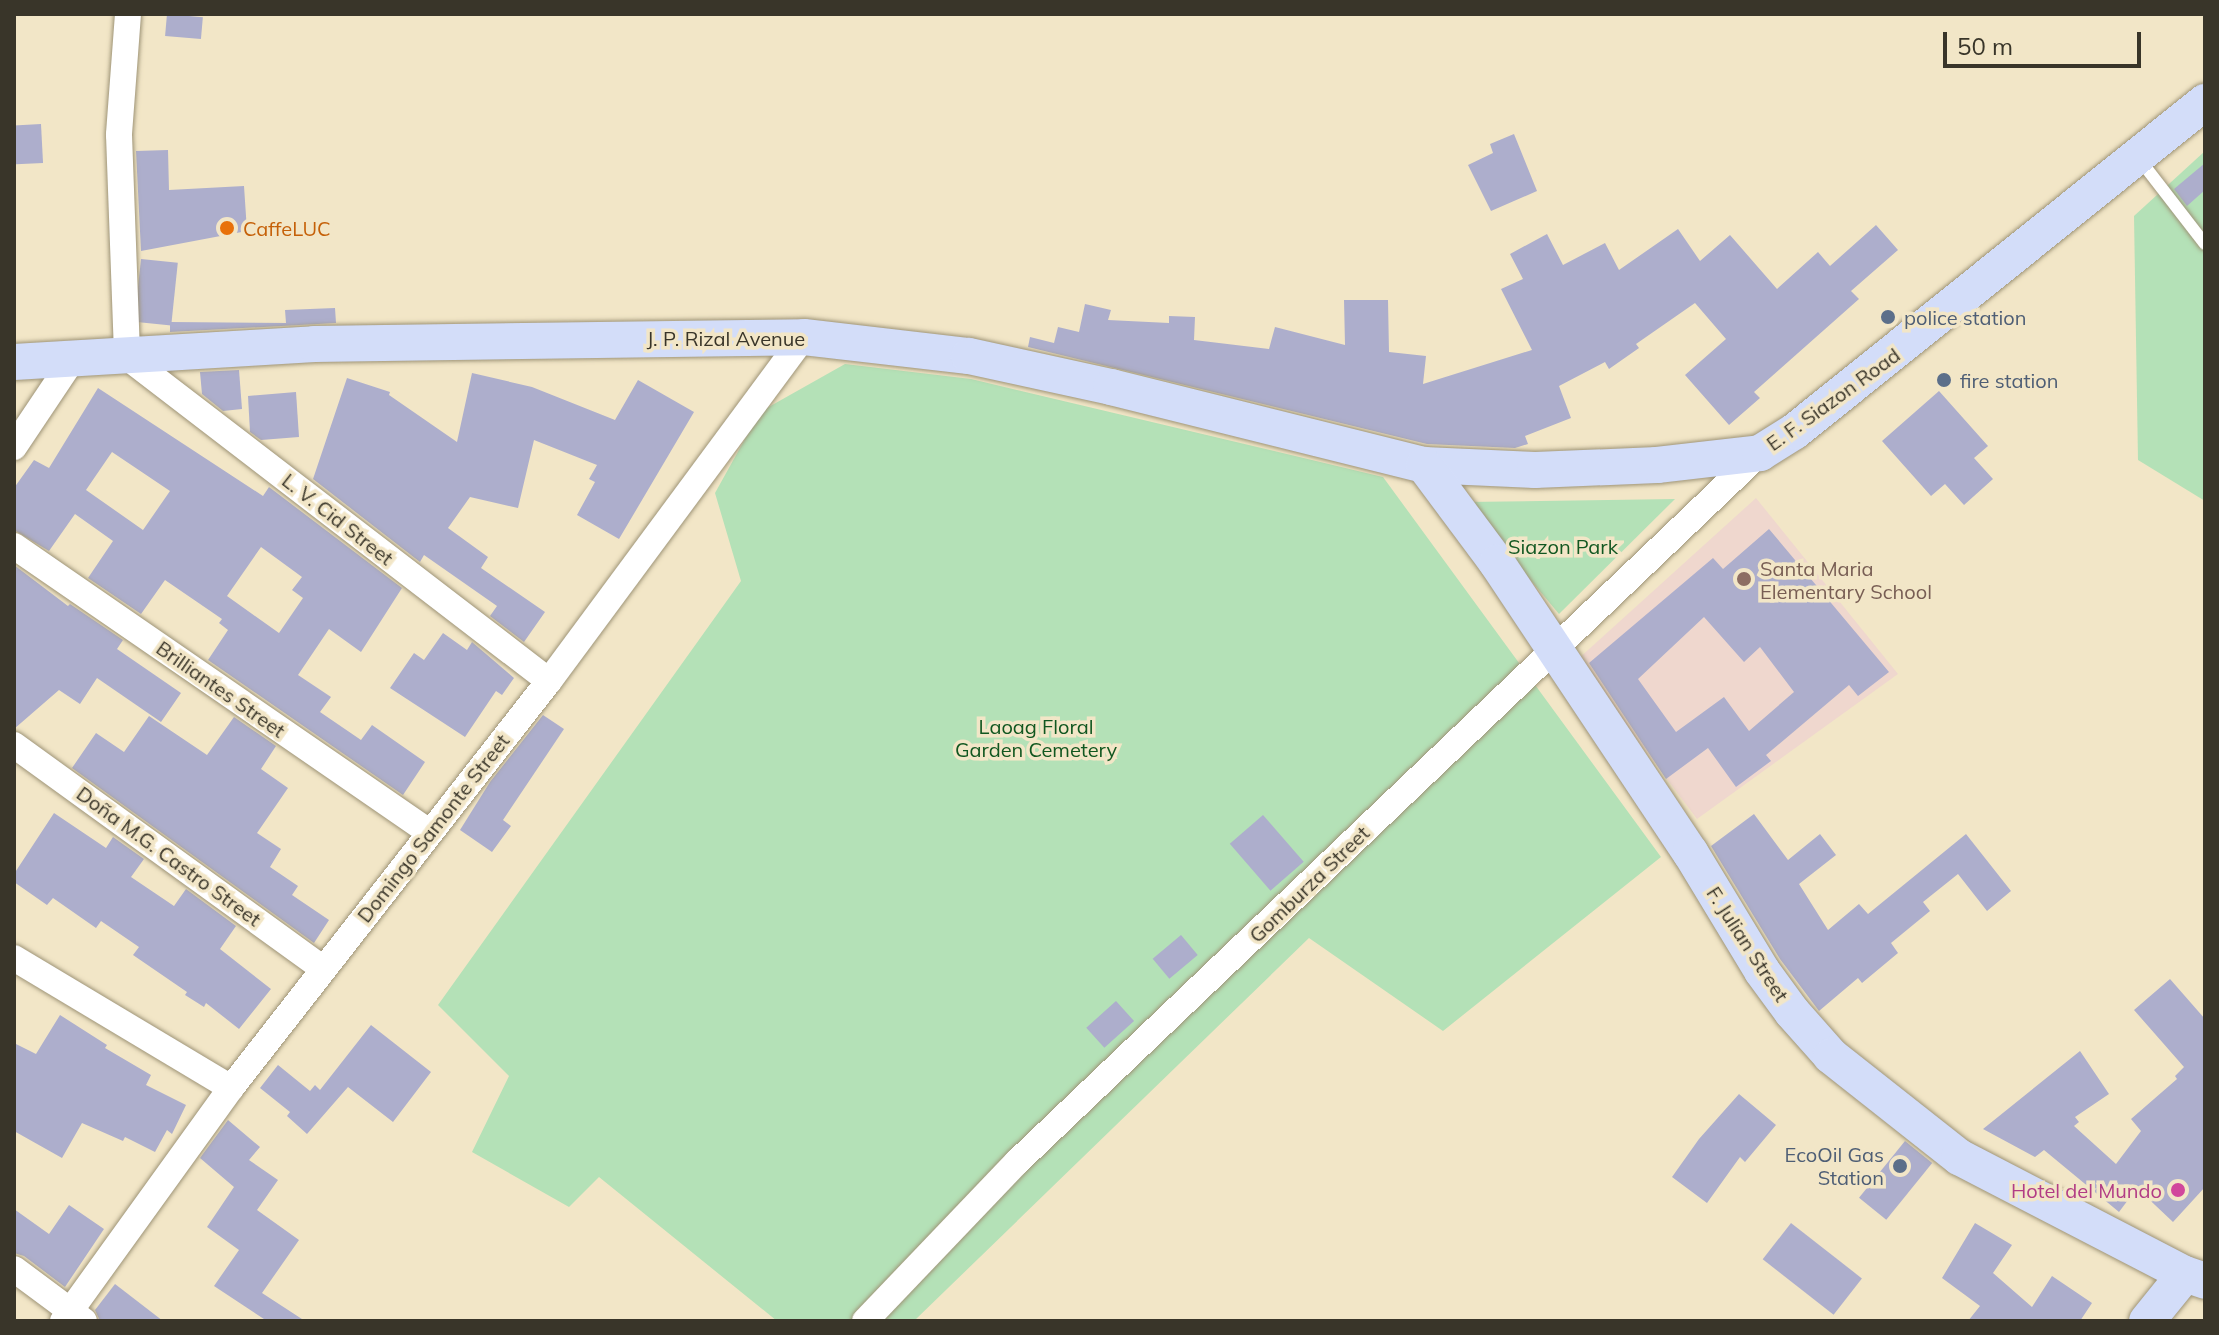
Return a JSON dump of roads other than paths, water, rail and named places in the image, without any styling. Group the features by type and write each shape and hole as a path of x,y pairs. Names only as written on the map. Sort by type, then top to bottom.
{"main road":[{"name":"E. F. Siazon Road","path":"1424,465 1535,470 1657,465 1760,453 1795,431 1890,357 2205,102"},
{"name":"J. P. Rizal Avenue","path":"14,362 314,344 804,337 969,356 1111,387 1424,465"},
{"name":"F. Julian Street","path":"1424,465 1497,563 1690,852 1762,971 1792,1012 1831,1056 1959,1157 2195,1277"},
{"path":"2147,1321 2195,1277"}],"street":[{"path":"127,357 119,135 128,14"},
{"name":"Domingo Samonte Street","path":"73,1318 231,1088 549,681 804,337"},
{"name":"L. V. Cid Street","path":"127,357 549,681"},
{"path":"14,447 73,359"},
{"name":"Gomburza Street","path":"865,1321 1017,1162 1760,453"},
{"name":"Brilliantes Street","path":"14,546 429,832"},
{"name":"Doña M.G. Castro Street","path":"14,745 323,969"},
{"path":"14,958 231,1088"},
{"path":"14,1269 73,1318"}],"lane":[{"path":"2138,157 2205,244"}],"place":[{"name":"CaffeLUC","path":"227,228"},
{"name":"police station","path":"1888,317"},
{"name":"fire station","path":"1944,380"},
{"name":"Santa Maria Elementary School","path":"1744,579"},
{"name":"EcoOil Gas Station","path":"1900,1166"},
{"name":"Hotel del Mundo","path":"2178,1190"}],"park label":[{"name":"Siazon Park","path":"1563,546"},
{"name":"Laoag Floral Garden Cemetery","path":"1036,738"}]}
